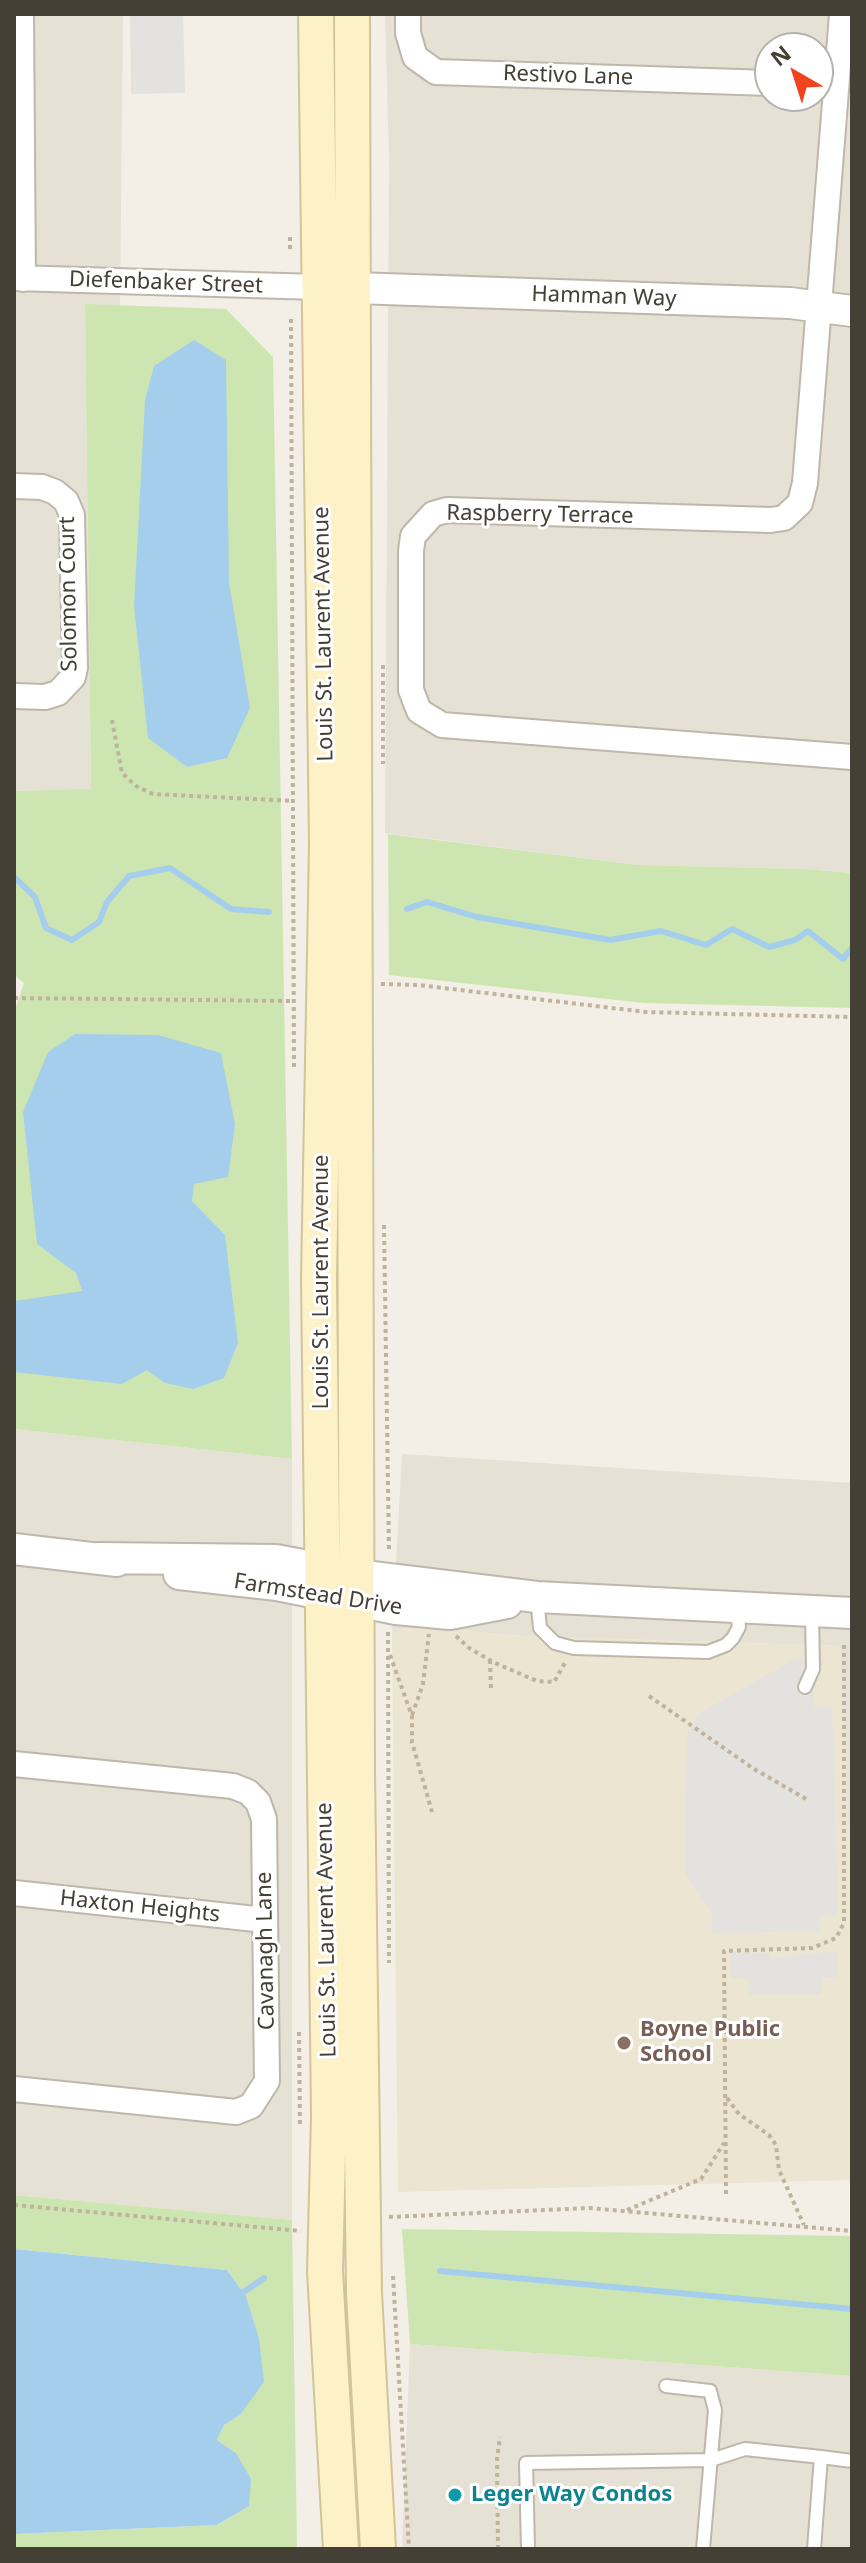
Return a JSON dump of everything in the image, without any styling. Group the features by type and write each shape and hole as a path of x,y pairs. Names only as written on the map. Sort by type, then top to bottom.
{"main road":[{"name":"Louis St. Laurent Avenue","path":"316,14 327,844 319,1279 340,1585 364,2293 378,2549"},
{"name":"Louis St. Laurent Avenue","path":"341,2549 325,2271 340,1585 355,288 352,14"}],"street":[{"path":"18,279 21,14"},
{"name":"Restivo Lane","path":"408,14 408,33 415,57 436,72 754,82"},
{"path":"834,52 842,14"},
{"path":"819,306 826,112"},
{"name":"Diefenbaker Street","path":"18,279 318,287"},
{"name":"Hamman Way","path":"355,288 819,306 852,311"},
{"name":"Raspberry Terrace","path":"819,306 804,493 793,511 771,520 447,510 433,514 413,536 411,551 411,690 419,711 442,725 852,757"},
{"name":"Solomon Court","path":"14,486 42,487 55,492 66,501 72,515 75,668 73,677 58,693 45,697 14,696"},
{"name":"Farmstead Drive","path":"14,1549 99,1558 276,1560 340,1585 431,1612 450,1614 537,1597"},
{"name":"Farmstead Drive","path":"340,1585 737,1610 852,1613"},
{"name":"Cavanagh Lane","path":"14,1764 233,1786 248,1792 258,1802 264,1819 267,2081 251,2106 236,2112 14,2089"},
{"name":"Haxton Heights","path":"14,1893 265,1920"}],"lane":[{"path":"537,1597 540,1628 555,1643 574,1648 708,1652 726,1645 733,1638 739,1627 737,1610"},
{"path":"805,1687 813,1669 812,1611"},
{"path":"666,2386 693,2386 710,2391 715,2410 703,2549"},
{"path":"528,2549 526,2463 711,2460 745,2449 852,2461"},
{"path":"814,2549 821,2457"}],"path":[{"path":"291,319 294,1077"},
{"path":"112,720 122,773 136,786 153,794 294,801"},
{"path":"381,984 418,985 646,1012 852,1017"},
{"path":"14,998 292,1001"},
{"path":"431,1612 469,1648 537,1681 554,1682 574,1648"},
{"path":"431,1612 423,1684 412,1716 412,1742 432,1812"},
{"path":"388,1629 389,1964"},
{"path":"726,2194 724,1951 812,1948 836,1938 844,1923 844,1644"},
{"path":"388,1649 412,1716"},
{"path":"490,1660 491,1689"},
{"path":"649,1696 754,1769 808,1800"},
{"path":"725,2097 739,2114 769,2135 776,2145 779,2170 804,2225"},
{"path":"624,2211 701,2179 725,2141"},
{"path":"14,2205 301,2231"},
{"path":"390,2232 389,2217 589,2208 852,2231"},
{"path":"392,2264 409,2549"},
{"path":"498,2549 497,2459 500,2437"}],"shaded area":[{"path":"14,14 123,14 120,305 85,305 91,790 14,791"},
{"path":"130,14 183,14 185,93 131,94"},
{"path":"385,14 852,14 852,873 638,865 385,833 389,159"},
{"path":"14,1429 292,1459 292,2220 14,2195"},
{"path":"402,1454 852,1483 852,1905 840,1646 522,1636 415,1626 392,1634"},
{"name":"Boyne Public School","path":"415,1626 522,1636 840,1646 852,1905 852,2180 398,2192 392,1634"},
{"path":"825,1657 813,1697 815,1708 832,1707 838,1915 819,1916 820,1931 711,1933 713,1914 685,1873 687,1734 700,1713 795,1659"},
{"path":"838,1951 838,1977 821,1977 821,1994 748,1994 749,1978 731,1978 731,1953 768,1953 771,1958"},
{"path":"410,2344 852,2376 852,2549 402,2549"}],"green space":[{"path":"85,304 226,309 273,357 292,1459 14,1429 14,1013 24,983 14,975 14,791 91,789"},
{"path":"388,834 638,865 852,873 852,1008 644,1003 389,975"},
{"path":"14,2195 292,2220 297,2549 14,2549 14,2534 218,2525 248,2506 236,2453 217,2440 224,2425 240,2415 259,2338 246,2296 227,2270 14,2249"},
{"path":"402,2229 852,2236 852,2376 410,2344"}],"water":[{"path":"194,340 226,360 229,582 250,708 227,758 187,767 148,738 134,606 145,400 154,366"},
{"path":"75,1034 158,1035 221,1053 235,1124 228,1177 194,1184 192,1201 225,1235 238,1343 224,1378 193,1389 165,1383 147,1370 122,1384 14,1372 14,1301 82,1291 76,1273 37,1244 23,1112 48,1052"},
{"path":"14,2249 227,2270 246,2296 259,2338 264,2382 240,2415 224,2425 217,2440 236,2453 251,2479 249,2506 217,2525 14,2534"}],"waterway":[{"path":"14,877 35,897 46,928 72,940 99,922 107,902 129,876 170,868 231,909 269,912"},
{"path":"407,909 427,902 477,917 610,940 661,931 706,945 732,929 769,947 795,940 808,931 843,959 852,948"},
{"path":"440,2271 852,2309"},
{"path":"238,2296 264,2278"}],"place":[{"name":"Boyne Public School","path":"624,2043"},
{"name":"Leger Way Condos","path":"455,2495"}]}
